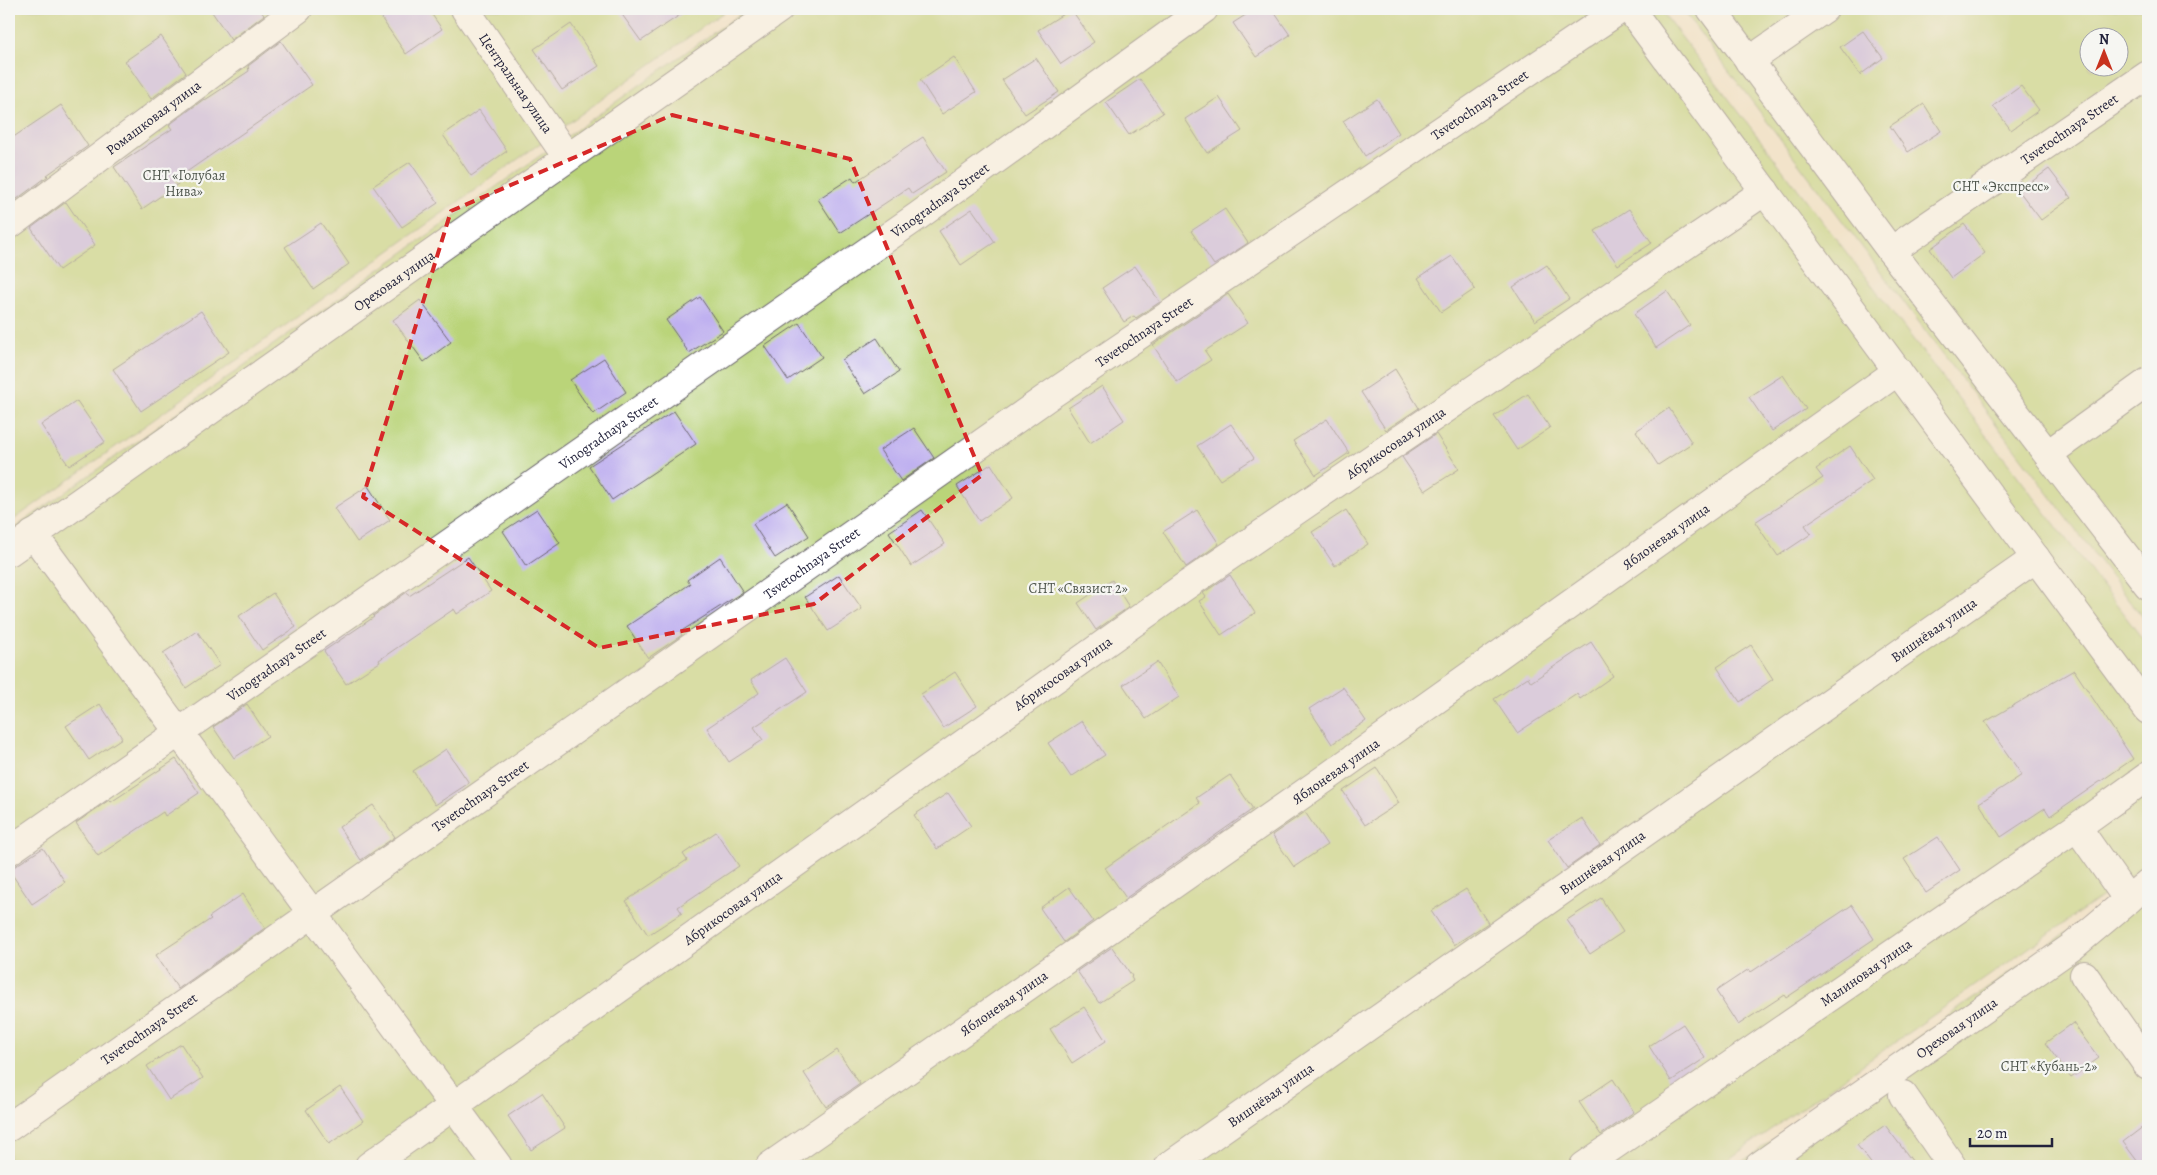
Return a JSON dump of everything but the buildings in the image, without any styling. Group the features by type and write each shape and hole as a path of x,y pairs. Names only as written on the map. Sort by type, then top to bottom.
{"street":[{"name":"Ромашковая улица","path":"9,226 298,9"},
{"name":"Центральная улица","path":"464,9 567,157"},
{"name":"Ореховая улица","path":"9,552 779,9"},
{"name":"Vinogradnaya Street","path":"9,851 918,216 1204,9"},
{"name":"Tsvetochnaya Street","path":"9,1127 1049,396 1621,9"},
{"path":"1630,9 2148,710"},
{"path":"1711,9 1891,251 2148,585"},
{"path":"1749,62 1824,9"},
{"name":"Tsvetochnaya Street","path":"1891,251 2148,75"},
{"name":"Абрикосовая улица","path":"369,1166 1184,588 1765,191"},
{"name":"Яблоневая улица","path":"770,1166 1318,784 1898,371"},
{"path":"2048,454 2148,382"},
{"path":"33,534 498,1166"},
{"name":"Вишнёвая улица","path":"1169,1166 2036,558"},
{"name":"Малиновая улица","path":"1584,1166 2078,827 2148,776"},
{"path":"2078,827 2138,891"},
{"name":"Ореховая улица","path":"1759,1166 2073,946 2138,891"},
{"path":"2084,974 2148,1066"},
{"path":"1903,1095 1952,1166"}],"highlighted area":[{"path":"672,115 850,159 982,475 814,604 599,648 363,497 451,211"}],"green space":[{"name":"СНТ «Голубая Нива»","path":"9,9 728,9 9,523"},
{"name":"СНТ «Связист 2»","path":"747,9 1660,9 2148,646 2148,864 1719,1166 9,1166 9,532"},
{"name":"СНТ «Экспресс»","path":"1682,9 2148,9 2148,625"},
{"name":"СНТ «Кубань-2»","path":"2148,875 2148,1166 1736,1166"}]}
